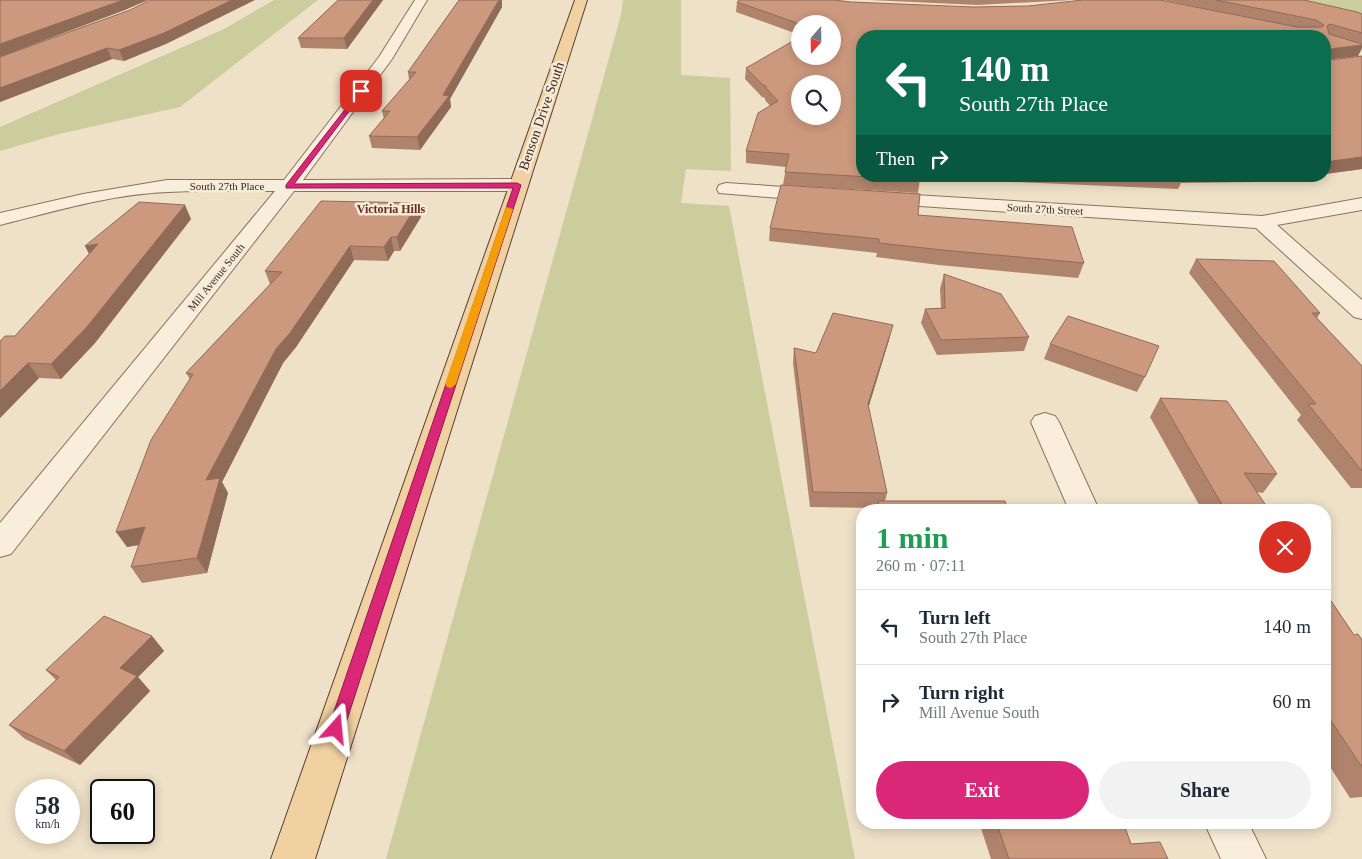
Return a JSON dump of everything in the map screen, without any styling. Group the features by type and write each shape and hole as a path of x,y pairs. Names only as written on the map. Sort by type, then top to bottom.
{"main road":[{"name":"Benson Drive South","path":"292,859 517,185 581,0"}],"street":[{"name":"Mill Avenue South","path":"0,545 288,186 386,60 421,0"},
{"name":"South 27th Place","path":"0,219 65,202 167,186 517,185"},
{"path":"726,189 835,196"},
{"name":"South 27th Street","path":"865,198 1262,222 1362,204"},
{"path":"1262,222 1362,312"},
{"path":"1044,422 1081,504"},
{"path":"1229,829 1244,859"}],"green space":[{"path":"274,0 318,0 180,107 59,134 0,151 0,127 224,29"},
{"path":"623,0 681,0 681,75 730,78 731,171 686,169 681,203 729,206 855,859 386,859 621,15"},
{"path":"1294,0 1362,0 1362,15"}],"building":[{"path":"0,0 123,0 0,44"},
{"path":"150,0 232,0 164,33 119,50 107,48 0,88 0,57 130,10"},
{"path":"338,0 373,0 344,38 298,38"},
{"path":"459,0 499,0 443,95 449,96 417,137 369,136 390,111 382,111 416,72 408,72"},
{"path":"739,0 834,0 973,7 1028,6 1083,0 1160,0 1297,27 1322,27 1324,25 1316,20 1216,0 1304,0 1362,14 1362,33 1330,24 1327,26 1328,30 856,30 856,176 785,172 789,154 746,151 758,113 778,101 766,86 746,68 791,42 791,65 841,65 841,15 791,15 791,21 737,2"},
{"path":"1331,35 1362,44 1331,49"},
{"path":"1362,56 1362,157 1331,161 1331,60"},
{"path":"781,185 920,194 918,215 1072,227 1084,263 879,243 879,239 770,228"},
{"path":"321,201 418,203 397,237 391,237 384,247 350,246 290,333 276,349 206,480 220,478 197,558 131,567 145,527 116,532 151,440 193,374 186,373 282,272 265,271"},
{"path":"139,202 185,205 86,328 51,364 28,363 0,391 0,341 5,336 15,336 98,244 85,246"},
{"path":"1196,259 1274,261 1320,313 1312,313 1362,366 1362,471 1308,404 1316,404"},
{"path":"944,274 1001,294 1029,337 941,340 925,309 945,308"},
{"path":"833,313 893,325 868,404 887,493 813,492 794,348 816,353"},
{"path":"1068,316 1159,346 1145,377 1050,344"},
{"path":"1160,398 1227,401 1277,474 1244,473 1265,504 1222,504"},
{"path":"878,501 1005,501 1006,504 879,504"},
{"path":"1331,601 1354,635 1358,634 1362,640 1362,767 1331,721"},
{"path":"104,616 152,636 120,668 137,676 64,751 9,725 59,677 46,670"},
{"path":"998,829 1126,829 1131,844 1160,842 1168,859 1009,859"}],"slow traffic":[{"path":"451,384 509,209"}],"district":[{"name":"Victoria Hills","path":"391,209"}],"route":[{"path":"336,729 517,185 288,186 361,91"}]}
